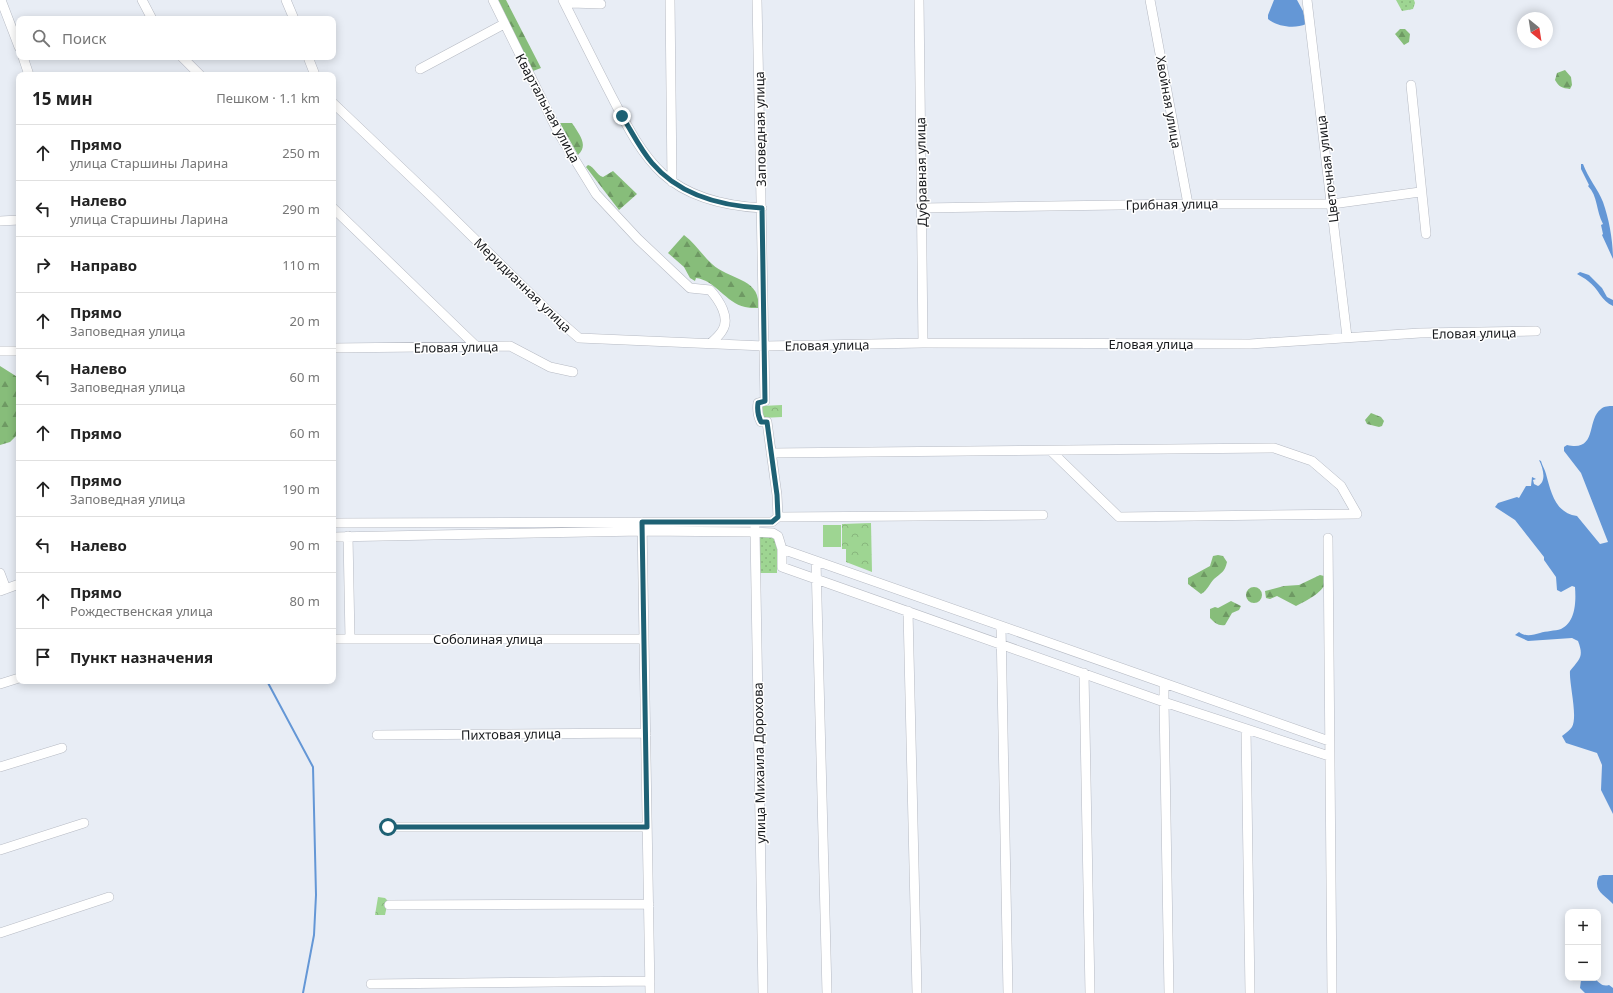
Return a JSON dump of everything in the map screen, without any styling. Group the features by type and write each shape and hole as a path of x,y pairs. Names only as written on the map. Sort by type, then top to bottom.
{"street":[{"path":"2,0 16,39"},
{"path":"142,0 150,16"},
{"path":"286,0 293,16"},
{"name":"Квартальная улица","path":"493,0 558,134 596,194 638,239 690,288 710,290 719,301 725,320 723,330 711,343"},
{"path":"670,0 672,182"},
{"name":"Заповедная улица","path":"757,0 765,346 763,357 765,401 758,403 758,416 761,422 767,422 771,452"},
{"name":"Дубравная улица","path":"919,0 922,344"},
{"name":"Хвойная улица","path":"1150,0 1188,204"},
{"name":"Цветочная улица","path":"1307,0 1332,204 1346,338"},
{"path":"564,3 622,116 651,162 672,182 713,201 736,207 762,208"},
{"path":"564,3 601,4"},
{"path":"420,69 504,24"},
{"path":"24,60 29,72"},
{"path":"185,60 197,72"},
{"path":"309,60 314,72"},
{"path":"1410,85 1420,192 1426,234"},
{"name":"Меридианная улица","path":"336,106 440,204 549,312 580,338 765,346"},
{"name":"Грибная улица","path":"922,208 1188,204 1332,204 1420,192"},
{"path":"337,217 477,347"},
{"path":"0,221 16,220"},
{"name":"Еловая улица","path":"765,346 922,344 1250,344 1420,334 1536,331"},
{"name":"Еловая улица","path":"336,348 510,346 550,367 573,372"},
{"path":"0,351 16,351"},
{"path":"778,517 777,495 771,452 1052,451 1274,448 1312,462 1341,486 1357,514 1119,517 1052,451"},
{"path":"336,523 772,522 778,517 1042,515"},
{"path":"642,522 650,993"},
{"name":"улица Михаила Дорохова","path":"755,522 762,993"},
{"path":"336,536 642,531 773,533 778,536 782,549 782,567 1164,702 1329,756"},
{"path":"348,536 350,639"},
{"path":"1328,538 1332,993"},
{"path":"782,549 1329,741"},
{"path":"816,561 827,993"},
{"path":"0,573 3,590 16,585"},
{"path":"908,611 917,993"},
{"path":"1001,626 1008,993"},
{"name":"Соболиная улица","path":"336,639 644,640"},
{"path":"1084,673 1090,993"},
{"path":"0,684 16,679"},
{"path":"1164,683 1169,993"},
{"path":"1246,728 1250,993"},
{"name":"Пихтовая улица","path":"377,735 646,733"},
{"path":"0,768 62,748"},
{"path":"0,850 84,823"},
{"path":"388,827 647,827"},
{"path":"0,933 109,897"},
{"path":"389,905 649,904"},
{"path":"371,984 650,981"}],"green space":[{"path":"498,0 506,0 541,68 533,71"},
{"path":"1396,0 1414,0 1415,3 1413,9 1402,11"},
{"path":"1400,29 1405,29 1410,34 1409,42 1404,45 1395,34"},
{"path":"1565,70 1571,77 1572,85 1570,89 1561,87 1555,80 1557,73"},
{"path":"560,123 572,123 580,135 583,147 578,155"},
{"path":"588,165 603,177 613,171 637,194 619,210 586,167"},
{"path":"684,235 712,264 750,285 758,298 758,308 738,305 709,283 696,278 695,281 690,278 684,267 668,253"},
{"path":"0,366 16,376 16,436 10,442 0,445"},
{"path":"782,405 782,417 762,418 761,406"},
{"path":"1371,413 1381,417 1384,421 1382,426 1379,427 1367,424 1365,420"},
{"path":"871,523 872,572 846,562 846,549 842,549 842,524"},
{"path":"823,525 841,525 841,547 823,547"},
{"path":"760,536 773,536 777,542 777,573 760,573"},
{"path":"1213,556 1223,556 1227,562 1225,568 1201,594 1188,584 1188,578 1210,566"},
{"path":"1320,575 1324,576 1327,582 1321,590 1296,606 1277,596 1270,599 1266,598 1265,591 1284,586 1299,585"},
{"path":"1251,587 1257,587 1262,592 1260,601 1257,603 1251,603 1246,598 1246,592"},
{"path":"1231,601 1241,606 1239,610 1232,613 1225,625 1217,624 1210,618 1210,609 1215,607 1218,608"},
{"path":"378,897 385,898 388,901 385,915 375,915"}],"water":[{"path":"1274,0 1297,0 1303,11 1306,24 1292,27 1277,24 1268,19 1268,15"},
{"path":"1581,164 1583,164 1603,202 1610,230 1613,259 1602,235 1601,225 1603,224 1594,194 1588,186 1589,185 1581,169"},
{"path":"1580,272 1589,275 1602,288 1607,297 1613,300 1613,306 1606,301 1592,284 1577,274"},
{"path":"1613,406 1613,814 1601,790 1602,765 1597,753 1566,743 1562,736 1568,732 1574,722 1570,671 1581,654 1578,641 1572,638 1528,641 1515,635 1519,632 1526,635 1559,630 1566,626 1574,611 1575,587 1572,586 1561,592 1557,590 1556,577 1544,560 1544,557 1515,520 1495,507 1498,503 1517,497 1519,498 1526,486 1531,486 1532,477 1536,479 1533,480 1534,484 1538,486 1541,484 1543,481 1543,474 1539,460 1541,461 1545,471 1555,501 1559,506 1564,511 1577,516 1600,544 1608,542 1581,473 1564,451 1564,447 1567,445 1577,446 1583,444 1590,434 1597,414 1604,407"},
{"path":"1613,875 1613,904 1598,889 1597,881 1599,876"},
{"path":"1581,981 1598,981 1603,985 1609,985 1613,988 1613,993 1585,993 1580,988"}],"waterway":[{"path":"269,684 313,767 316,895 314,935 303,993"}],"route":[{"path":"388,827 647,827 642,522 772,522 778,517 777,495 767,422 761,422 758,416 757,407 760,401 765,401 763,357 765,346 762,208 736,207 713,201 672,182 651,162 622,116"}]}
